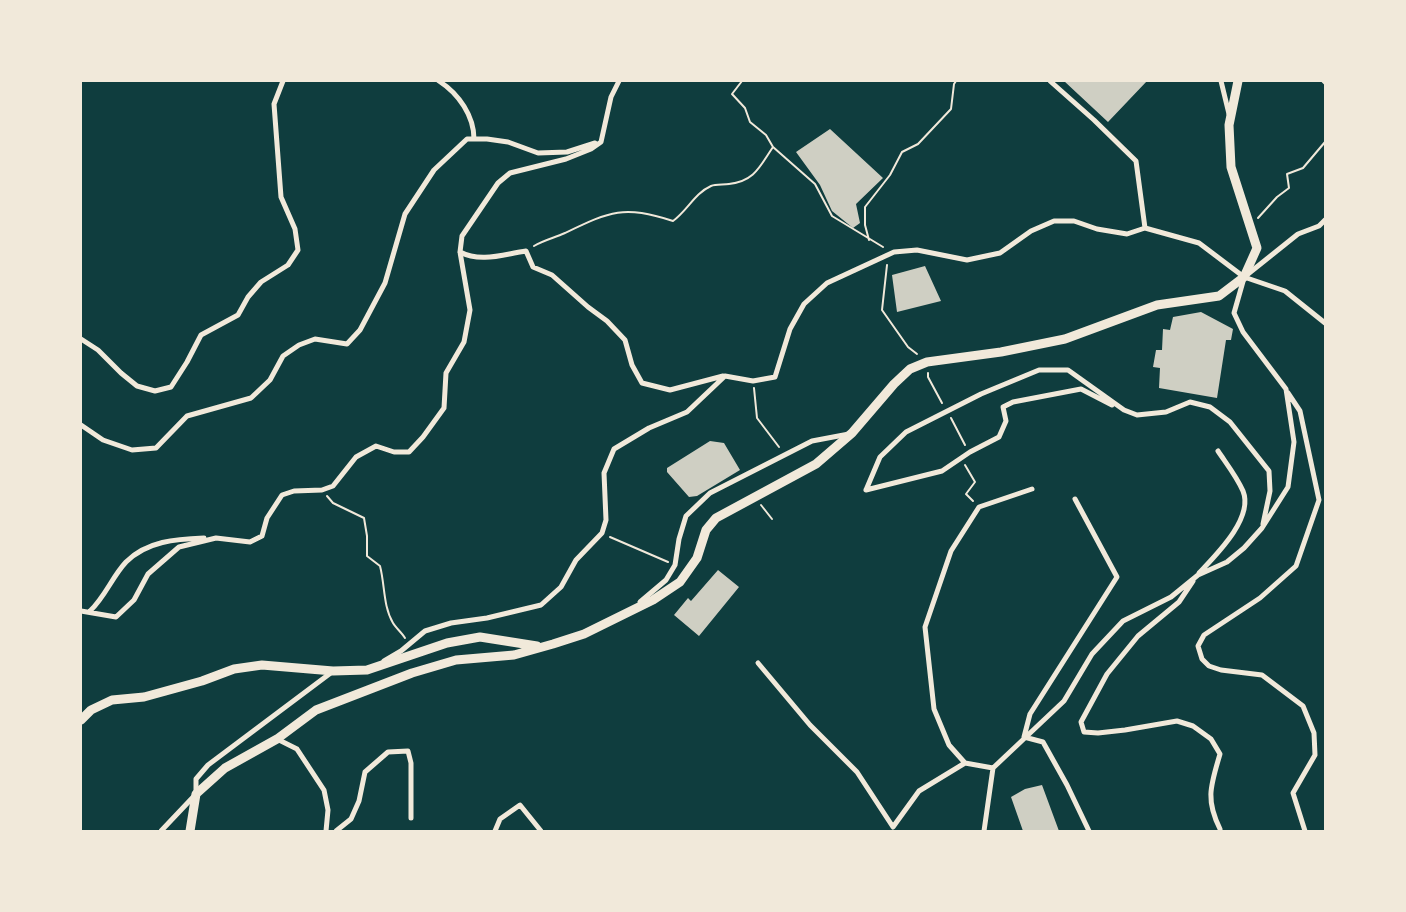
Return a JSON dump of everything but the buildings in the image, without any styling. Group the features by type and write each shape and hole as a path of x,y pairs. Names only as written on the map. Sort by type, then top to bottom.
{"highway":[{"path":"190,831 196,794 225,768 277,739 316,710 412,673 456,660 514,655 584,634 653,600 680,582 697,558 706,530 716,518 816,464 852,433 910,369 927,362 1001,352 1065,339 1157,304 1219,296 1244,277 1257,248 1231,167 1230,117 1238,81"},
{"path":"81,720 91,710 112,700 144,697 234,669 262,665 333,671 367,670 447,643 480,637 542,647"}],"street":[{"path":"81,339 98,350 137,386 155,391 171,387 201,335 238,315 248,297 261,282 288,265 298,250 295,229 281,198 274,104 278,81"},
{"path":"274,104 283,81"},
{"path":"439,81 447,86 468,111 474,130 474,139"},
{"path":"90,611 100,601 125,563 141,550 174,540 216,537 250,542 262,536 267,518 282,495 294,491 322,490 333,486 356,457 376,446 394,452 408,452 423,437 444,408 446,373 464,342 470,309 460,252 462,236 498,183 510,173 566,159 591,149 601,142 611,97 619,81"},
{"path":"1050,81 1136,161 1145,228"},
{"path":"1221,81 1230,117"},
{"path":"81,425 103,440 132,450 156,448 187,416 251,398 270,380 283,356 299,345 315,339 347,344 360,330 385,283 405,214 434,170 467,139 508,142 538,153 567,152 601,142"},
{"path":"1305,831 1293,793 1315,755 1314,733 1303,706 1262,675 1221,670 1209,666 1202,658 1198,646 1204,635 1260,598 1296,566 1319,500 1300,411 1243,332 1234,313 1244,277 1299,234 1319,226 1325,220"},
{"path":"460,252 470,257 488,258 526,251 533,267 552,275 588,307 608,321 624,340 632,365 642,383 670,390 725,376 753,381 775,377 790,329 804,304 827,283 894,252 917,250 968,260 1000,253 1031,231 1054,221 1074,221 1097,230 1127,234 1145,228 1199,243 1244,277 1285,291 1325,323"},
{"path":"1124,410 1068,370 1039,370 981,394 906,432 880,457 866,490 942,471 970,452 999,437 1006,421 1003,407 1013,402 1081,389 1124,410 1137,415 1166,412 1190,402 1210,407 1230,422 1269,471 1270,491 1262,528"},
{"path":"367,670 401,651 424,631 451,623 486,618 542,605 561,587 576,560 602,533 606,520 604,473 614,449 649,428 687,412 725,376"},
{"path":"1220,829 1212,813 1210,791 1220,754 1211,739 1193,726 1177,721 1098,733 1084,732 1082,722 1107,674 1138,636 1179,602 1197,575 1227,562 1244,548 1262,528 1288,486 1294,442 1286,389"},
{"path":"632,609 666,580 675,565 679,538 686,516 710,493 813,441 852,433"},
{"path":"984,831 993,768 1064,701 1092,654 1124,621 1171,597 1197,575 1221,549 1239,524 1246,504 1243,491 1218,451"},
{"path":"993,768 965,763 949,745 934,709 925,627 951,551 979,507 1032,489"},
{"path":"1024,737 1030,714 1117,577 1075,499"},
{"path":"81,611 116,617 134,600 148,574 179,547 216,537"},
{"path":"758,663 810,725 857,772 893,827 919,791 965,763"},
{"path":"161,831 196,794 196,779 208,765 333,671"},
{"path":"1024,737 1043,742 1089,831"},
{"path":"277,739 297,748 324,790 328,810 326,831"},
{"path":"336,831 351,819 359,801 365,772 388,752 396,750 408,751 411,762 411,818"},
{"path":"495,831 500,819 520,805 541,831"}],"path":[{"path":"742,81 732,94 745,108 750,122 815,184 832,216 869,240 894,252 888,263 882,310 908,347 927,362 928,377 970,452"},
{"path":"869,240 865,225 865,207 890,175 902,152 918,144 951,109 954,84 957,81"},
{"path":"1322,81 1325,84"},
{"path":"1253,232 1255,222 1276,197 1288,188 1287,174 1303,168 1325,142"},
{"path":"526,251 543,240 560,235 604,215 621,211 642,212 673,220 683,214 690,202 712,185 744,181 755,175 774,147"},
{"path":"753,381 758,418 785,454"},
{"path":"961,458 975,482 966,494 979,507"},
{"path":"322,490 333,503 364,518 367,556 380,566 385,600 393,623 409,643"},
{"path":"756,498 772,519"},
{"path":"602,533 675,565"}]}
